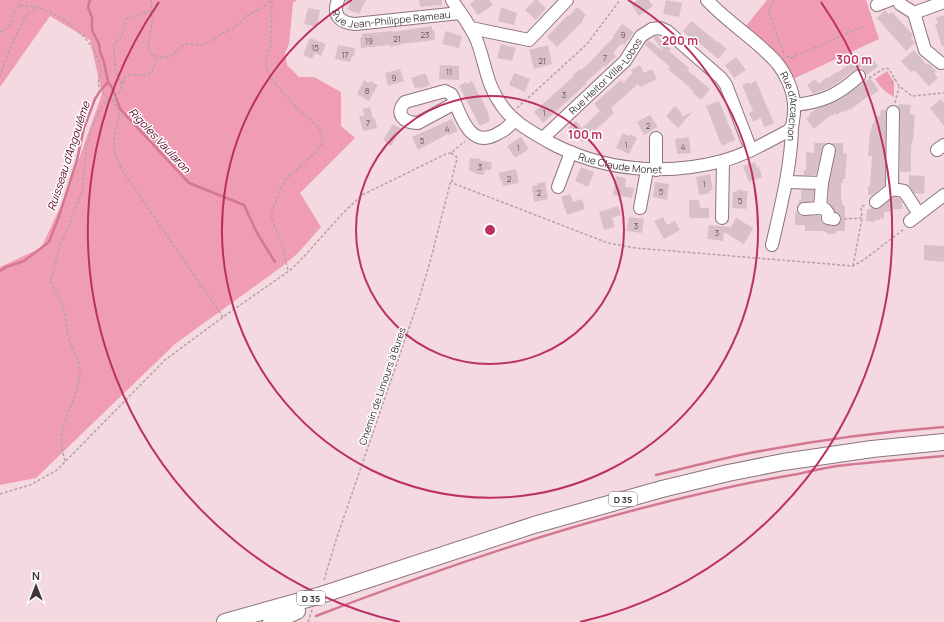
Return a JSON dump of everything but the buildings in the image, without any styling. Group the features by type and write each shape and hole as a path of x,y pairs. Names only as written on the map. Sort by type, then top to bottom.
{"main road":[{"name":"D 35","path":"271,622 316,600 381,575 534,525 669,487 783,462 872,449 940,443"},
{"name":"D 35","path":"225,622 316,600"}],"street":[{"name":"Rue Jean-Philippe Rameau","path":"338,0 336,12 343,22 349,24 460,13"},
{"name":"Rue Claude Monet","path":"452,0 471,28 477,42 486,76 491,88 503,107 514,119 543,138 571,152 607,164 651,170 682,168 723,161 751,150 788,131 792,126"},
{"path":"471,28 529,40 567,0"},
{"path":"876,5 890,0"},
{"path":"899,0 900,4 914,13 925,50 941,63"},
{"name":"Rue d'Arcachon","path":"711,2 722,15 748,36 776,62 787,78 794,105 794,118 786,182 772,245"},
{"path":"914,13 944,2"},
{"name":"Rue Heitor Villa-Lobos","path":"543,138 625,61 641,36 652,29 660,28 667,31 721,78 726,85 751,150"},
{"path":"794,105 828,98 844,90 859,76"},
{"path":"455,103 471,134 478,137 485,138 492,136 510,126 514,119"},
{"path":"892,189 893,112"},
{"path":"640,208 651,170 656,138"},
{"path":"820,208 822,183 829,150"},
{"path":"558,187 571,152"},
{"path":"722,218 723,161"},
{"path":"786,182 822,183"},
{"path":"876,202 892,189 904,191 914,218 944,195"},
{"path":"804,209 825,209 828,213 828,218 834,219"}],"path":[{"path":"20,0 20,6"},
{"path":"151,0 152,11 148,48 152,55 163,58 173,55 182,46 187,44 199,45 209,42 221,34 233,29 248,15 262,8 271,0"},
{"path":"271,0 271,44 266,60 266,67 269,75 298,109 319,128 322,134 322,143 316,152 286,178 272,208 271,217 281,242 289,271"},
{"path":"514,119 516,109 587,44 620,0"},
{"path":"775,0 768,10 784,55 791,58 864,26"},
{"path":"0,32 5,30 11,24 15,10 20,6 30,6 40,9 68,23 80,32 90,44 95,51 100,65 101,72 98,87 100,91 113,100 120,113 114,135 117,159 123,172 223,318"},
{"path":"0,77 12,43 27,14 33,10 40,9"},
{"path":"122,85 115,71 114,44 122,36 126,19 152,11"},
{"path":"113,100 121,90 126,75 142,75 150,73 156,57"},
{"path":"859,76 866,81 885,68 889,69 899,86 912,96 944,93"},
{"path":"890,83 895,79"},
{"path":"893,112 899,86"},
{"path":"65,462 61,444 62,434 68,410 77,389 80,368 68,335 64,309 51,283 51,279 61,242 84,186 86,150 90,133 101,108 109,98"},
{"path":"0,494 30,485 57,470 165,360 289,271 343,213 362,195 446,154 451,153 462,145 471,134"},
{"name":"Chemin de Limours à Bures","path":"308,622 418,302 457,162 456,156 451,153"},
{"path":"452,178 452,181 455,184 608,243 636,248 853,266 865,259 911,224 914,218"},
{"path":"853,266 862,218 861,207 876,202"},
{"path":"834,219 862,218"}],"shaded area":[{"path":"0,0 297,0 293,3 289,44 285,53 287,65 299,77 314,77 341,92 341,126 355,138 300,193 321,227 297,254 175,344 36,478 0,485 0,267 41,248 67,193 102,94 90,40 50,16 0,87"},
{"path":"767,0 866,0 879,39 793,79 781,57 745,27"},
{"path":"887,71 894,82 894,97 883,89 875,79"}],"waterway":[{"name":"Ruisseau d'Angoulême","path":"0,271 6,267 24,261 49,242 77,160 84,128 95,99 108,82 99,44 92,30 92,18 88,7 90,0"},
{"name":"Rigoles Vaularon","path":"108,82 113,89 121,110 189,183 244,205 257,233 275,262"},
{"path":"656,475 770,449 869,434 944,427"},
{"path":"316,616 461,563 559,531 658,504 730,487 832,467 944,456"}]}
